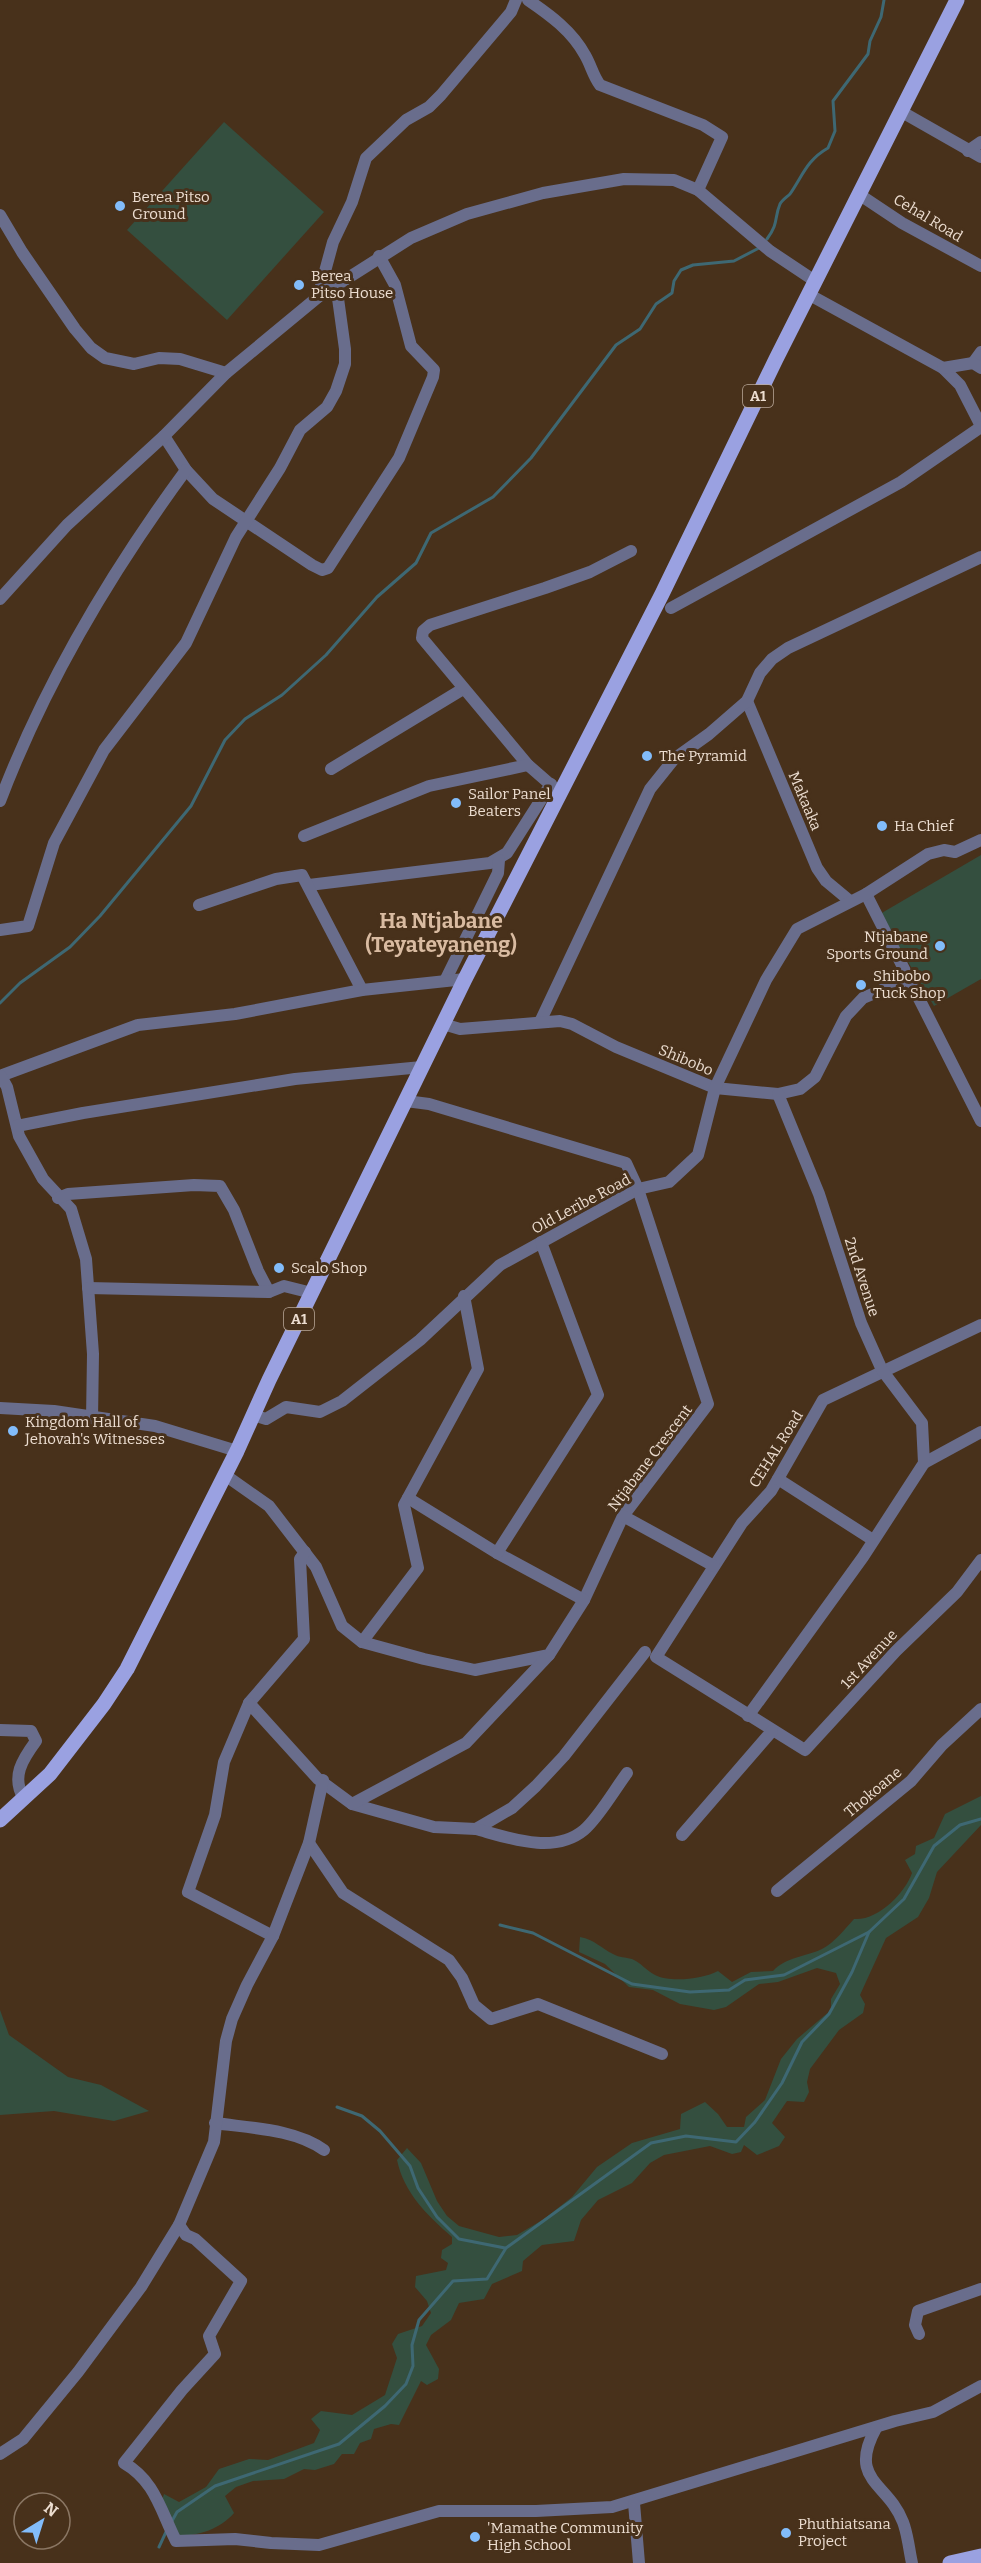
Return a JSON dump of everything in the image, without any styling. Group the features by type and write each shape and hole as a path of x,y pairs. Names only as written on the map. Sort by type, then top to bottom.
{"main road":[{"name":"A1","path":"0,1820 50,1774 82,1734 127,1670 237,1451 555,788 662,594 812,287 957,0"},
{"path":"950,2563 981,2556"}],"street":[{"path":"318,297 333,242 352,202 366,158 406,120 429,107 441,95 511,12 516,0"},
{"path":"528,0 553,17 570,34 585,54 600,85 703,124 722,137 698,190"},
{"path":"902,112 981,157"},
{"path":"968,151 981,142"},
{"path":"0,599 67,525 164,436 226,373 318,297 380,256 411,238 467,214 543,193 624,179 662,178 686,183 698,190 812,287 944,368 960,385 981,426 901,482 671,608"},
{"name":"Cehal Road","path":"860,195 902,223 981,266"},
{"path":"0,215 22,252 75,329 91,348 105,358 134,364 159,358 180,360 226,373"},
{"path":"164,436 186,470 213,499 244,522 312,565 322,570 328,568 399,458 434,370 411,346 395,285 380,256"},
{"path":"0,930 28,926 45,866 65,819 104,750 186,643 244,522 280,468 300,430 327,407 336,392 345,364 345,349 336,284"},
{"path":"944,368 977,366 981,352"},
{"path":"0,801 24,738 62,666 140,532 186,470"},
{"path":"309,885 480,866 499,860 507,853 555,788 528,765 422,638 427,627 579,576 631,551"},
{"path":"540,1022 650,789 674,759 709,734 747,701 760,673 772,659 788,648 981,557"},
{"path":"331,769 464,689"},
{"name":"Makaaka","path":"747,701 817,868 826,882 850,901"},
{"path":"304,836 429,786 528,765"},
{"name":"Old Leribe Road","path":"253,1415 266,1419 286,1407 321,1412 342,1401 420,1340 464,1296 500,1265 638,1189 669,1182 698,1155 715,1088 766,980 796,929 866,894 928,854 939,851 955,852 981,840"},
{"path":"445,981 498,873 499,860"},
{"path":"199,905 276,879 302,874 362,990"},
{"path":"866,894 981,1121"},
{"path":"92,1419 93,1354 86,1259 70,1209 58,1198 27,1154 7,1087 0,1076 138,1025 235,1014 362,990 465,979"},
{"name":"Shibobo","path":"443,1024 460,1029 560,1021 572,1024 616,1047 715,1088 778,1094 800,1089 815,1077 846,1016 863,998 908,979"},
{"path":"17,1126 83,1113 295,1079 422,1067"},
{"name":"2nd Avenue","path":"778,1094 819,1194 861,1323 882,1370 922,1423 924,1463"},
{"name":"Ntjabane Crescent","path":"352,1804 466,1743 549,1655 584,1600 622,1516 708,1404 638,1189 626,1163 429,1104 406,1101"},
{"path":"58,1198 68,1194 194,1185 220,1186 234,1210 258,1271 269,1292"},
{"path":"497,1553 598,1395 541,1242"},
{"path":"88,1288 269,1292 284,1286 312,1293"},
{"path":"362,1642 418,1569 404,1505 478,1369 464,1296"},
{"name":"CEHAL Road","path":"476,1829 512,1808 536,1786 650,1655 742,1523 771,1491 823,1400 882,1370 981,1325"},
{"path":"0,1408 54,1411 92,1419 154,1426 237,1451"},
{"path":"748,1716 873,1540 924,1463 981,1432"},
{"path":"225,1475 269,1506 316,1567 342,1626 362,1642 475,1670 549,1655"},
{"path":"778,1479 873,1540"},
{"path":"408,1498 497,1553 584,1600"},
{"path":"622,1516 714,1566"},
{"path":"273,1936 188,1892 215,1815 224,1762 249,1703 304,1639 300,1559 305,1552"},
{"name":"1st Avenue","path":"650,1655 806,1750 896,1651 957,1592 981,1560"},
{"path":"249,1703 318,1779 323,1780 352,1804 434,1827 476,1829 530,1843 562,1841 584,1830 627,1773"},
{"name":"Thokoane","path":"777,1891 911,1781 942,1745 981,1709"},
{"path":"0,1730 31,1731 36,1741 18,1772 17,1788 24,1799"},
{"path":"682,1835 772,1731"},
{"path":"0,2454 23,2439 85,2363 141,2287 179,2225 214,2142 232,2019 273,1936 309,1843 323,1780"},
{"path":"309,1843 343,1893 449,1960 462,1978 474,2005 491,2019 538,2004 662,2054"},
{"path":"215,2123 278,2132 315,2143 324,2150"},
{"path":"179,2225 186,2235 195,2239 241,2281 208,2336 215,2354 182,2390 124,2463 140,2472 151,2486 176,2541 235,2539 319,2545 439,2511 598,2509 634,2503 933,2412 981,2386"},
{"path":"919,2334 915,2325 918,2311 981,2289"},
{"path":"876,2428 867,2445 866,2463 872,2482 903,2520 912,2563"},
{"path":"634,2503 639,2563"}],"green space":[{"path":"224,122 324,212 227,320 127,230"},
{"name":"Ntjabane Sports Ground","path":"981,855 981,979 934,1006 880,914"},
{"path":"981,1796 981,1825 937,1872 929,1898 918,1917 886,1938 860,1995 865,2004 863,2013 839,2030 810,2069 807,2082 809,2092 804,2102 787,2101 772,2123 785,2137 779,2146 757,2155 744,2145 741,2152 732,2154 710,2146 664,2155 650,2163 632,2183 598,2200 581,2220 574,2241 542,2245 523,2261 522,2271 492,2284 484,2299 459,2303 451,2320 431,2335 426,2345 439,2369 438,2379 427,2385 421,2381 399,2425 391,2424 374,2429 371,2439 360,2443 354,2454 342,2454 334,2464 315,2470 304,2469 284,2479 253,2481 236,2487 225,2496 234,2513 228,2519 209,2530 180,2536 161,2503 164,2494 179,2502 206,2487 219,2469 249,2459 268,2460 314,2443 320,2430 311,2419 321,2411 352,2415 385,2395 397,2358 392,2344 398,2334 422,2326 431,2313 427,2301 415,2287 416,2276 446,2270 448,2263 441,2258 442,2250 452,2244 452,2237 425,2212 405,2183 397,2160 407,2148 421,2163 437,2201 447,2216 459,2226 499,2237 517,2235 544,2219 572,2197 597,2167 632,2143 680,2129 681,2114 705,2102 718,2114 727,2127 744,2127 746,2117 765,2100 781,2059 797,2039 831,2010 831,1999 840,1984 836,1973 817,1968 778,1982 759,1984 726,2007 714,2010 680,2004 653,1990 629,1987 605,1964 579,1952 580,1937 620,1957 635,1960 655,1975 669,1979 695,1978 718,1971 732,1982 751,1972 773,1971 790,1960 827,1946 854,1919 881,1911 897,1897 908,1881 912,1873 905,1860 915,1854 916,1846 934,1838 945,1814"},
{"path":"0,2010 9,2035 68,2077 101,2085 149,2111 114,2121 54,2111 0,2115"}],"waterway":[{"path":"767,239 775,225 781,203 790,194 810,163 828,148 835,131 833,101 868,54 870,41 881,17 884,0"},
{"path":"0,1003 20,983 70,947 100,916 191,806 225,740 245,719 282,695 326,655 377,597 416,563 431,533 493,497 531,458 616,345 640,329 656,304 672,293 674,281 681,270 693,265 734,261 759,248"},
{"path":"172,2521 177,2512 215,2486 339,2444 385,2406 406,2384 413,2366 412,2345 419,2320 453,2281 487,2279 506,2248 651,2143 686,2136 736,2142 755,2122 782,2083 802,2042 829,2014 852,1972 869,1932 904,1899 934,1846 960,1825 981,1819"},
{"path":"500,1925 533,1933 632,1984 690,1992 729,1990 745,1980 784,1975 869,1932"},
{"path":"337,2107 362,2116 380,2131 410,2166 418,2188 437,2217 459,2239 505,2248"},
{"path":"159,2547 166,2532"}],"place":[{"name":"Berea Pitso Ground","path":"120,206"},
{"name":"Berea Pitso House","path":"299,285"},
{"name":"The Pyramid","path":"647,756"},
{"name":"Sailor Panel Beaters","path":"456,803"},
{"name":"Ha Chief","path":"882,826"},
{"name":"Ntjabane Sports Ground","path":"940,946"},
{"name":"Shibobo Tuck Shop","path":"861,985"},
{"name":"Scalo Shop","path":"279,1268"},
{"name":"Kingdom Hall of Jehovah's Witnesses","path":"13,1431"},
{"name":"Phuthiatsana Project","path":"786,2533"},
{"name":"'Mamathe Community High School","path":"475,2537"}],"district":[{"name":"Ha Ntjabane (Teyateyaneng)","path":"441,933"}]}
